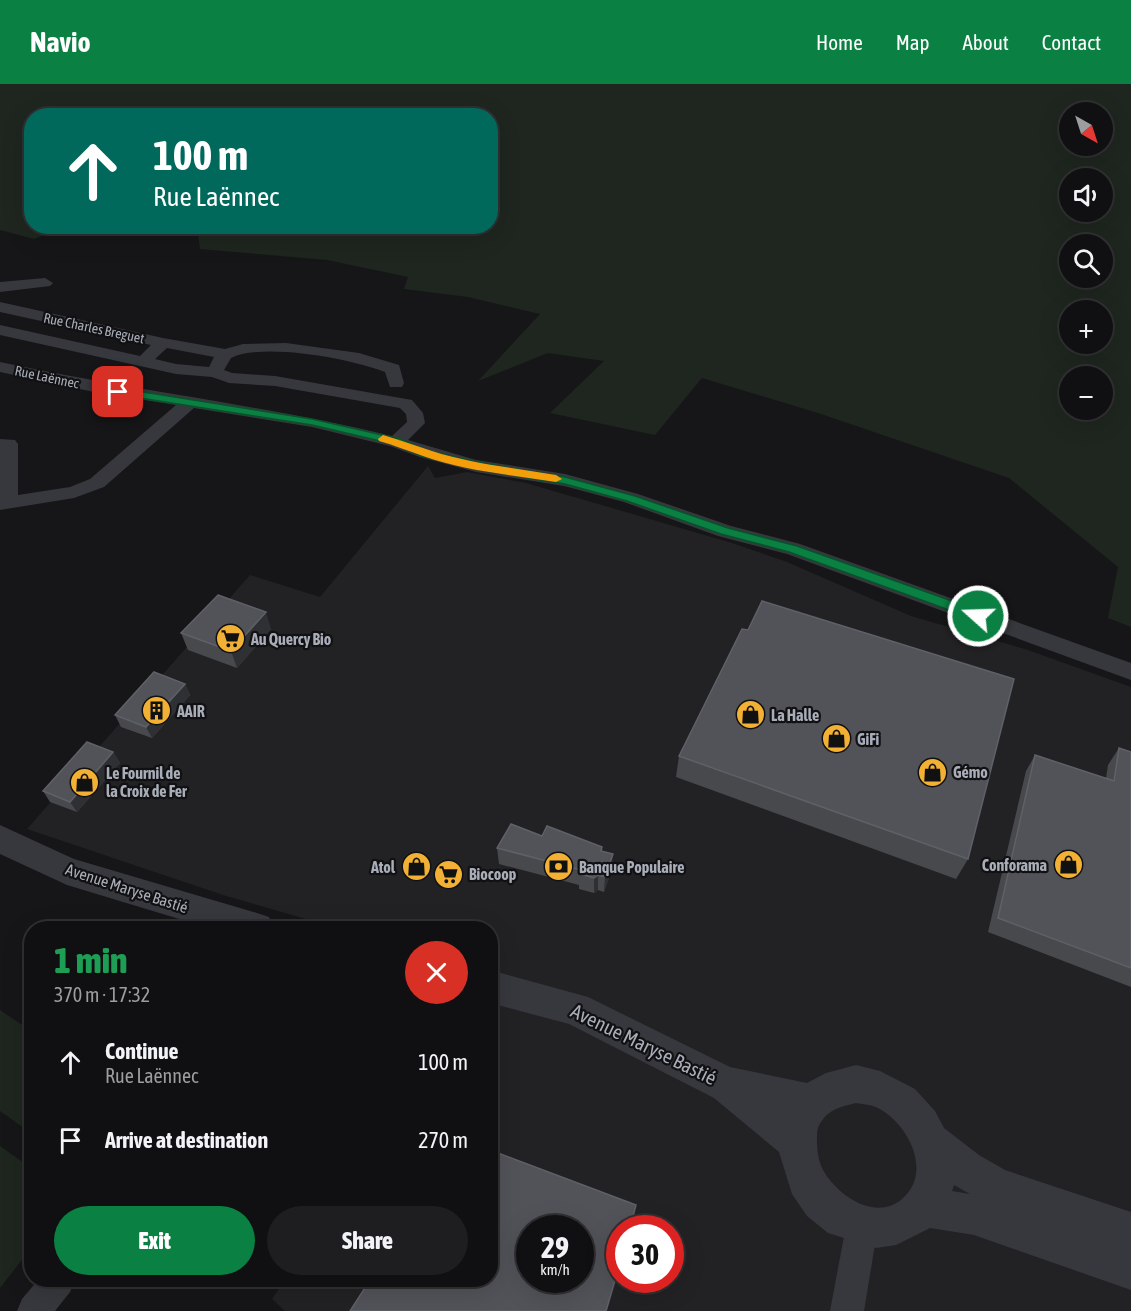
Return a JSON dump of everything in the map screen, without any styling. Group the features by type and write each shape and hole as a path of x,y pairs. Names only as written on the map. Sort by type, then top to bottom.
{"street":[{"path":"0,287 45,283"},
{"name":"Rue Charles Breguet","path":"0,308 163,343"},
{"path":"0,330 144,360 176,369 215,372 229,378 275,381 406,404 414,413 416,423 396,442"},
{"path":"163,343 226,354 244,349 273,348 319,351 366,359 393,369 396,383"},
{"name":"Rue Charles Breguet","path":"144,360 163,343"},
{"path":"215,372 218,363 226,354"},
{"name":"Rue Laënnec","path":"0,367 188,404 312,422 396,442 426,453 476,466 519,471 631,498 725,531 793,549 1131,672"},
{"path":"0,444 9,444 4,503 74,492 97,483 188,404"},
{"name":"Avenue Maryse Bastié","path":"0,839 67,871 234,921"},
{"name":"Avenue Maryse Bastié","path":"498,988 575,1009 727,1084 796,1141"},
{"name":"Avenue Maryse Bastié","path":"727,1084 810,1103"},
{"path":"856,1084 886,1091 902,1101 915,1114 931,1142 935,1159 936,1176 932,1192 924,1207 912,1218 897,1225 880,1228 862,1226 844,1219 827,1208 804,1177 798,1159 796,1141 798,1126 810,1103 830,1088 856,1084"},
{"path":"931,1142 965,1169 996,1187 1131,1232"},
{"path":"924,1207 974,1215 1131,1269"},
{"path":"847,1311 862,1226"},
{"path":"34,1311 53,1287"}],"shaded area":[{"path":"0,84 1131,84 1131,627 1108,618 1118,567 1009,478 818,413 702,378 655,435 550,413 604,361 548,353 478,381 540,314 468,297 404,289 408,277 327,260 200,249 198,234 498,234 498,108 24,108 24,234 46,234 34,239 0,230"},
{"path":"428,466 435,478 467,472 526,483 732,543 787,562 911,616 1028,650 1131,687 1131,1311 285,1311 272,1299 280,1287 498,1287 498,921 313,921 223,895 27,829 250,575 320,597"},
{"path":"0,1010 24,1026 24,1128 0,1111"},
{"path":"0,1146 24,1163 24,1257 0,1288"}],"building":[{"path":"218,595 266,612 231,651 181,633"},
{"path":"762,601 1014,679 968,859 679,756 742,629 748,630"},
{"path":"154,672 185,684 146,727 115,715"},
{"path":"87,742 113,752 70,802 43,791"},
{"name":"Conforama","path":"1119,748 1131,752 1131,968 998,918 1035,755 1114,781"},
{"path":"511,824 542,836 547,826 602,847 601,851 613,854 605,877 598,875 594,878 580,874 581,870 497,848"},
{"path":"498,1153 636,1205 633,1215 606,1215 606,1293 611,1293 606,1311 350,1311 365,1287 498,1287"}],"slow traffic":[{"path":"383,439 476,466 519,471 556,479"}],"place":[{"name":"Au Quercy Bio","path":"230,639"},
{"name":"AAIR","path":"156,711"},
{"name":"La Halle","path":"750,715"},
{"name":"GiFi","path":"836,739"},
{"name":"Gémo","path":"932,772"},
{"name":"Le Fournil de la Croix de Fer","path":"85,782"},
{"name":"Conforama","path":"1068,865"},
{"name":"Atol","path":"416,867"},
{"name":"Banque Populaire","path":"558,867"},
{"name":"Biocoop","path":"448,874"}],"route":[{"path":"118,392 312,422 396,442 426,453 476,466 565,480 631,498 725,531 793,549 978,616"}]}
